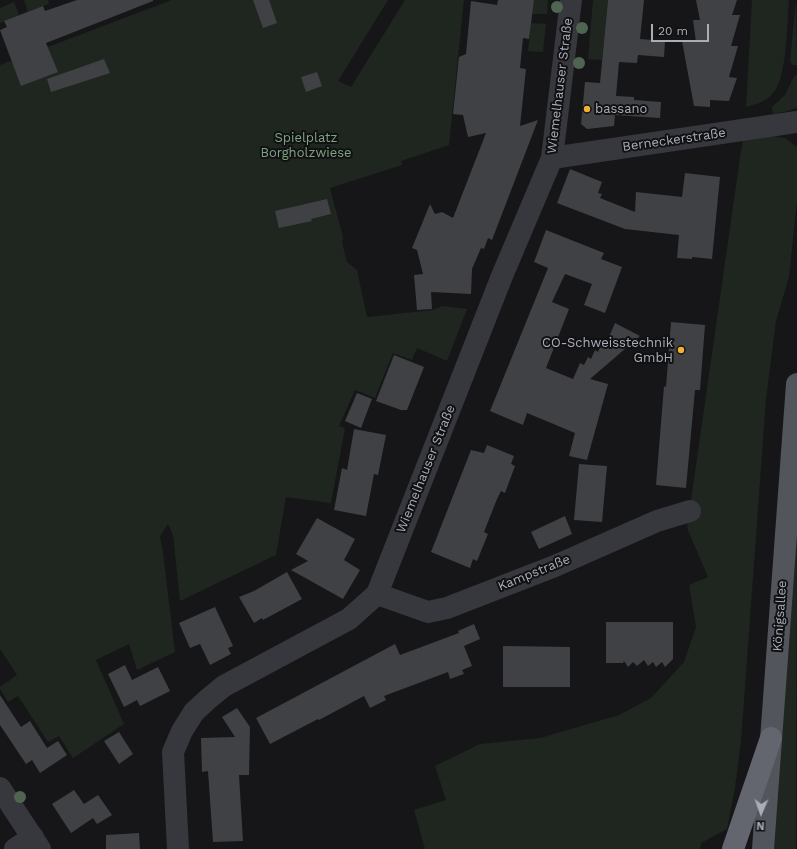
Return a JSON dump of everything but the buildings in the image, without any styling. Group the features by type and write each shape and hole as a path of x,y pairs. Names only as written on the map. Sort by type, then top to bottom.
{"highway":[{"path":"733,849 771,738"}],"main road":[{"name":"Königsallee","path":"763,849 797,384"}],"street":[{"name":"Wiemelhauser Straße","path":"178,849 173,752 182,731 194,712 208,698 224,686 350,619 377,594 502,276 552,158 571,0"},
{"name":"Berneckerstraße","path":"552,158 797,122"},
{"name":"Kampstraße","path":"377,594 428,612 447,608 555,566 657,521 690,511"},
{"path":"0,788 30,845"}],"green space":[{"path":"24,0 48,0 49,4 28,12"},
{"name":"Spielplatz Borgholzwiese","path":"172,0 388,0 338,81 351,87 405,0 464,0 449,145 401,161 402,165 330,188 343,237 342,243 347,262 357,270 367,317 433,310 442,306 467,309 447,361 417,348 412,360 393,353 375,398 355,390 339,426 345,428 331,503 286,497 276,555 180,601 173,535 168,524 160,536 175,652 137,670 129,644 96,660 124,724 73,758 59,736 48,742 18,696 8,702 0,689 0,687 17,675 0,649 0,65"},
{"path":"534,0 548,0 547,14 532,14"},
{"path":"593,0 608,0 602,60 588,59"},
{"path":"752,0 789,0 787,33 780,81 776,89 767,99 746,107"},
{"path":"796,0 797,65 793,65 790,61"},
{"path":"14,2 19,15 0,23 0,8"},
{"path":"531,23 546,24 543,52 528,51"},
{"path":"796,75 797,108 773,114 772,107 785,95"},
{"path":"773,136 785,138 797,147 797,201 789,277 776,321 766,399 741,741 735,788 727,829 701,843 700,849 425,849 414,810 446,800 435,766 480,744 540,738 619,715 651,698 684,662 696,627 689,585 708,577 687,528 741,151 743,140"},
{"path":"797,525 796,849 773,849"}],"place":[{"name":"bassano","path":"587,109"},
{"name":"CO-Schweisstechnik GmbH","path":"681,350"}]}
